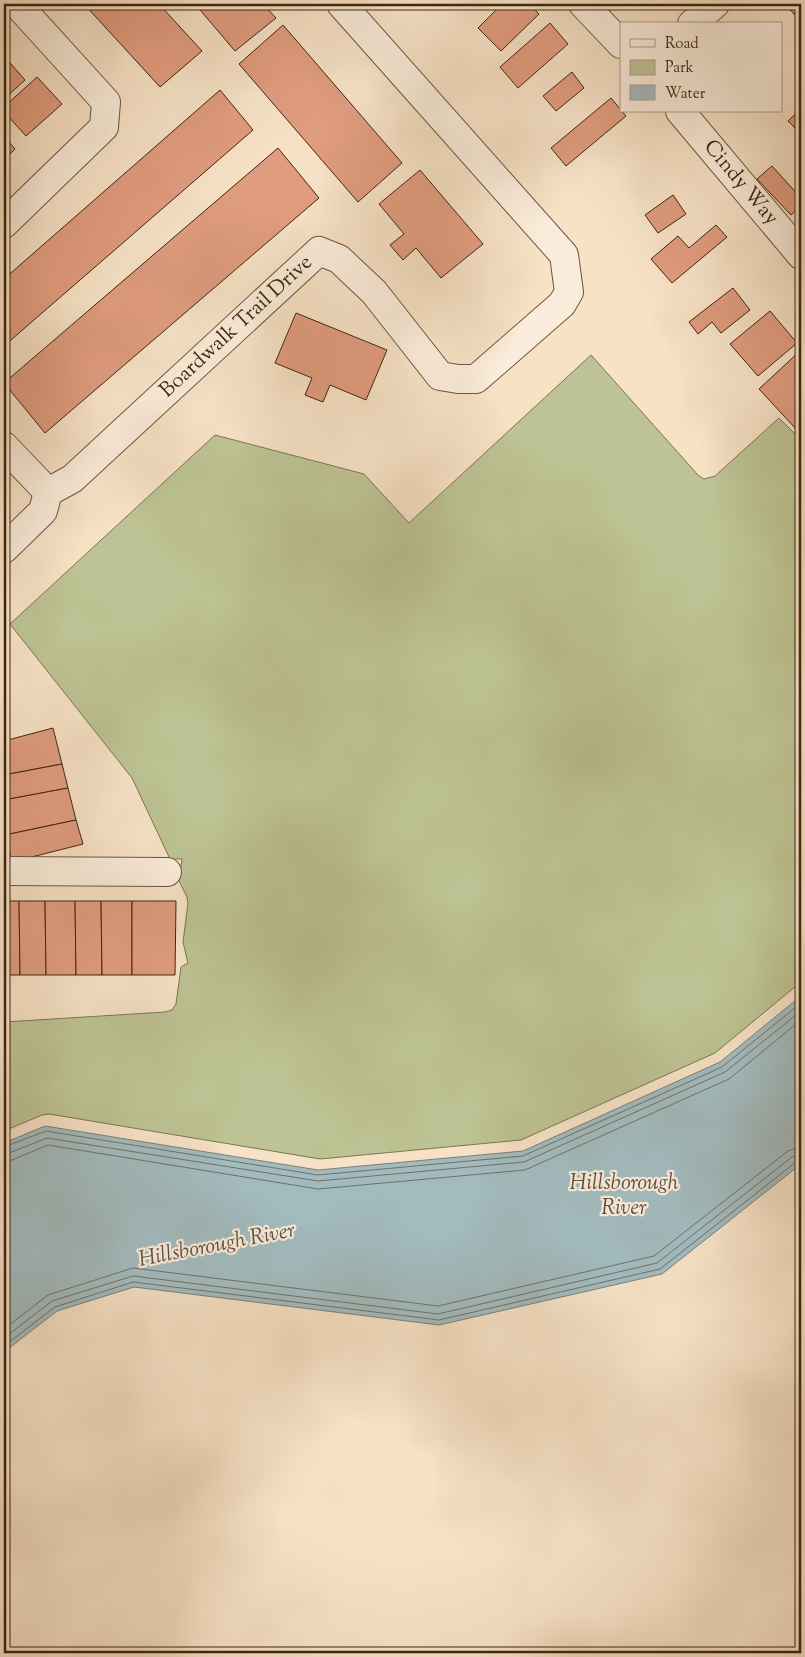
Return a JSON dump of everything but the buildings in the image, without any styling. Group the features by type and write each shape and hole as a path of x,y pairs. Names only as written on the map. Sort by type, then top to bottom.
{"street":[{"path":"4,224 104,127 106,102 17,4"},
{"name":"Boardwalk Trail Drive","path":"48,492 72,479 319,251 338,259 374,292 440,376 476,379 562,304 569,292 564,255 341,4"},
{"path":"583,4 620,43"},
{"path":"694,22 714,4"},
{"name":"Cindy Way","path":"681,112 795,238"},
{"path":"4,549 43,511 48,492 5,449"},
{"path":"4,871 167,872"}],"green space":[{"path":"591,355 698,475 704,479 715,476 779,418 801,440 801,982 715,1053 521,1140 320,1159 49,1114 42,1115 4,1131 4,1022 172,1010 176,1004 181,967 188,963 183,942 188,903 179,881 182,859 170,859 132,778 10,624 215,435 364,474 409,523"}],"water":[{"name":"Hillsborough River","path":"801,996 801,1164 662,1274 439,1325 134,1287 57,1311 4,1352 4,1143 45,1126 318,1170 523,1151 720,1062"}]}
